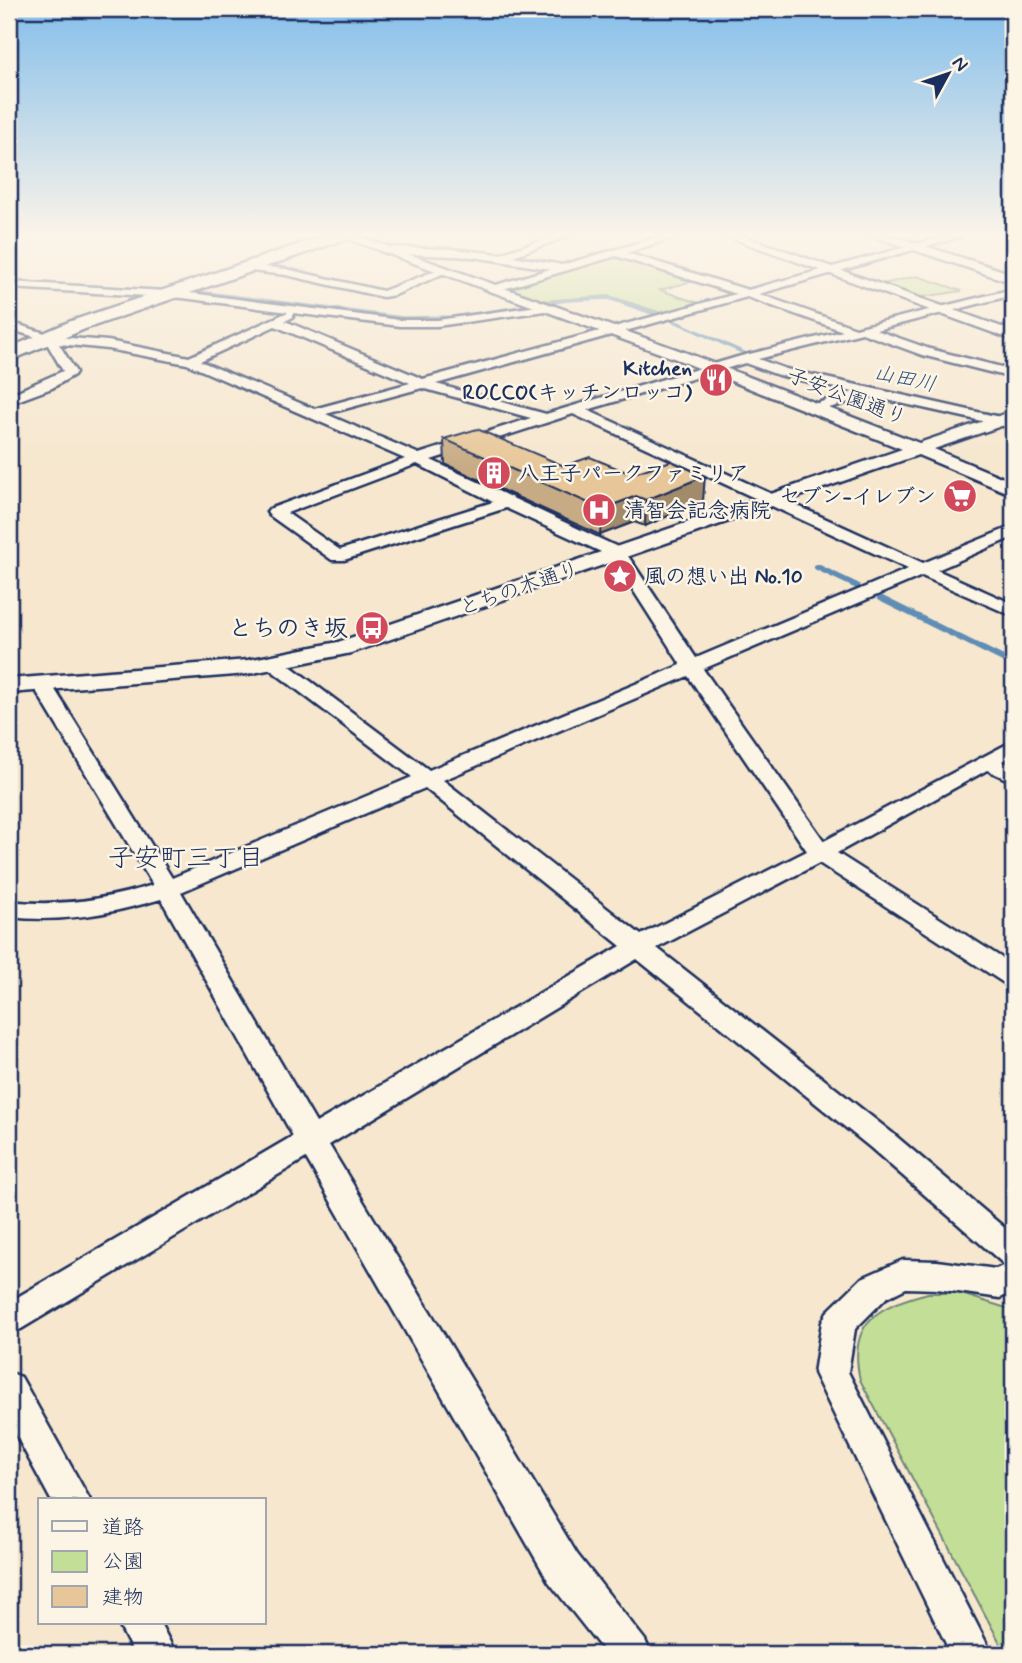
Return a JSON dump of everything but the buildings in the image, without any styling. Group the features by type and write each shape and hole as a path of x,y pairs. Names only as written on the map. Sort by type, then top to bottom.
{"highway":[{"path":"9,355 42,335 108,314"}],"street":[{"path":"190,360 292,314"},
{"path":"348,314 378,321 437,323 489,314"},
{"path":"408,314 430,314"},
{"name":"子安公園通り","path":"560,314 816,408 1013,489"},
{"path":"312,414 683,314"},
{"path":"808,314 926,352 1013,374"},
{"path":"507,503 338,556 275,512 418,459 546,418 751,358 924,314"},
{"path":"949,314 1013,336"},
{"path":"274,321 423,384 546,418"},
{"path":"9,325 42,335 190,360 418,459 618,554 820,853 1013,977"},
{"path":"9,341 42,335"},
{"path":"9,400 71,372 42,335"},
{"path":"751,358 782,372 1007,420"},
{"path":"816,408 867,392"},
{"path":"575,410 1013,611"},
{"name":"とちの木通り","path":"9,686 184,674 274,663 354,645 1007,420"},
{"path":"9,909 36,913 102,908 167,889 1013,531"},
{"path":"274,663 429,780 881,1140 1013,1254"},
{"path":"42,684 167,889 310,1141 563,1568 631,1654"},
{"path":"9,1320 639,947 820,853 1013,747"},
{"path":"988,762 1013,776"},
{"path":"972,1654 831,1373 839,1322 874,1288 903,1274 937,1275 1000,1284 1013,1276"},
{"path":"9,1388 70,1498"}],"green space":[{"path":"928,1293 958,1293 1013,1310 1013,1654 1006,1654 860,1380 858,1344 870,1320 894,1304"}],"waterway":[{"name":"山田川","path":"369,314 403,318 476,314"},
{"name":"山田川","path":"654,314 753,357"},
{"name":"山田川","path":"749,355 753,357"},
{"name":"山田川","path":"753,357 757,359"},
{"name":"山田川","path":"983,413 1013,420"},
{"path":"817,567 857,586"},
{"path":"880,598 1013,664"}],"place":[{"name":"Kitchen ROCCO(キッチンロッコ)","path":"716,380"},
{"name":"八王子パークファミリア","path":"494,473"},
{"name":"セブン-イレブン","path":"960,496"},
{"name":"清智会記念病院","path":"599,510"},
{"name":"風の想い出 No.10","path":"620,576"},
{"name":"とちのき坂","path":"372,628"}],"district":[{"name":"子安町三丁目","path":"186,857"}]}
